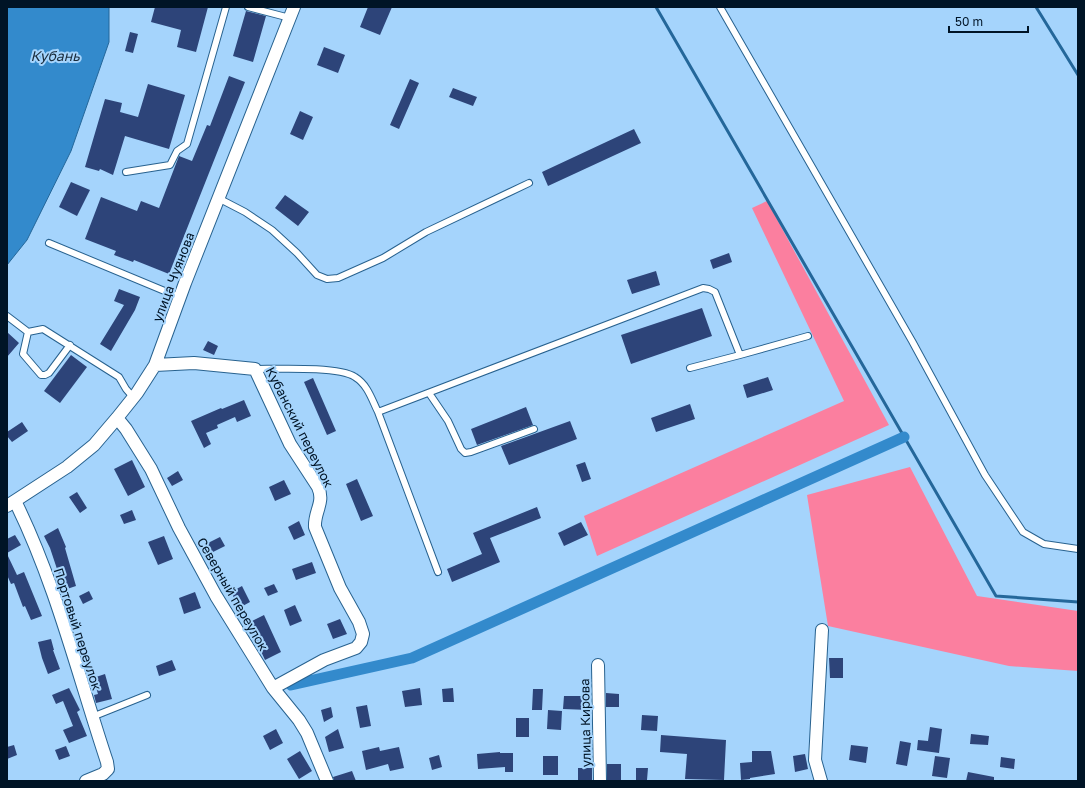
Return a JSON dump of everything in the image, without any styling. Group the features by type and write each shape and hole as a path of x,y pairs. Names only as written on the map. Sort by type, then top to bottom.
{"street":[{"name":"улица Чуянова","path":"11,503 66,467 94,445 117,418 155,365 179,297 292,13"},
{"name":"Кубанский переулок","path":"155,365 194,363 255,369 290,444 321,494 321,502 315,518 315,526 340,588 359,622 363,634 361,642 356,648 324,660 273,688"},
{"name":"Северный переулок","path":"117,418 126,429 151,469 179,528 216,596 273,688 299,720 307,733 327,781"},
{"name":"Портовый переулок","path":"11,503 31,534 49,581 107,762 108,769 103,774 86,781"},
{"path":"821,781 815,760 822,630"},
{"name":"улица Кирова","path":"598,665 600,781"}],"lane":[{"path":"126,172 170,165 177,150 187,144 226,7"},
{"path":"248,7 292,13"},
{"path":"720,7 912,341 985,476 1023,532 1044,544 1078,549"},
{"path":"218,198 245,212 272,230 297,253 317,275 326,279 338,278 382,258 426,232 529,183"},
{"path":"49,243 179,297"},
{"path":"378,412 702,288 715,292 740,355"},
{"path":"7,316 28,332 43,329 70,345 121,378 126,389 133,397"},
{"path":"28,332 23,354 41,375 49,374 70,345"},
{"path":"690,368 808,336"},
{"path":"255,369 336,371 355,376 367,388 378,412 438,572"},
{"path":"429,393 448,421 461,449 465,452 472,452 534,429"},
{"path":"92,717 148,695"}],"shaded area":[{"path":"767,201 889,425 597,556 584,516 844,401 752,208"},
{"path":"910,467 977,596 1078,611 1078,671 1009,666 828,626 807,495"}],"water":[{"name":"Кубань","path":"7,7 109,7 109,42 71,151 27,240 7,265"}],"building":[{"path":"155,7 208,7 196,52 177,47 181,30 151,22"},
{"path":"368,7 392,7 380,35 360,27"},
{"path":"246,11 266,16 253,62 233,56"},
{"path":"130,32 138,34 133,53 125,51"},
{"path":"324,47 345,55 338,73 317,65"},
{"path":"229,76 245,82 169,274 134,260 133,262 114,255 116,251 85,239 101,197 137,211 141,201 159,208 179,156 192,161 207,125 210,126"},
{"path":"410,79 419,83 399,129 390,125"},
{"path":"148,84 185,95 169,149 125,136 113,175 100,169 99,171 85,167 105,99 122,103 120,112 138,117"},
{"path":"453,88 477,97 473,106 449,97"},
{"path":"300,111 313,117 303,140 290,134"},
{"path":"634,129 641,143 548,186 542,172"},
{"path":"71,182 90,190 77,216 59,207"},
{"path":"285,195 309,212 298,226 275,208"},
{"path":"729,253 732,262 713,269 710,260"},
{"path":"656,271 660,285 632,294 627,280"},
{"path":"119,289 140,297 135,310 111,351 100,344 124,305 114,301"},
{"path":"702,308 712,336 631,364 621,335"},
{"path":"7,332 19,343 7,357"},
{"path":"208,341 218,346 214,355 203,350"},
{"path":"71,355 87,367 60,403 44,391"},
{"path":"768,377 773,390 747,398 743,385"},
{"path":"313,378 336,431 327,435 304,382"},
{"path":"244,400 251,416 237,422 235,417 217,425 218,428 206,433 211,444 204,448 191,421"},
{"path":"690,404 695,419 656,432 651,418"},
{"path":"526,407 533,425 477,445 471,429"},
{"path":"570,421 577,439 509,465 501,446"},
{"path":"22,422 28,431 12,442 7,436 7,432"},
{"path":"132,460 145,487 128,496 114,469"},
{"path":"585,462 591,479 582,482 576,465"},
{"path":"178,471 183,480 172,486 167,478"},
{"path":"357,479 373,516 361,521 346,484"},
{"path":"284,480 291,494 275,501 269,487"},
{"path":"77,492 87,508 80,513 69,497"},
{"path":"537,507 541,518 490,538 500,562 452,582 447,569 482,554 473,533"},
{"path":"132,510 136,520 124,524 120,515"},
{"path":"299,521 305,535 294,540 288,527"},
{"path":"581,522 588,535 564,546 558,533"},
{"path":"58,528 66,547 65,548 76,586 64,590 50,548 44,536"},
{"path":"15,535 21,545 7,553 7,539"},
{"path":"164,536 173,559 158,565 148,542"},
{"path":"220,537 225,546 209,554 204,545"},
{"path":"7,554 17,575 24,572 42,616 31,620 25,606 23,607 14,583 11,584 7,575"},
{"path":"312,562 316,573 296,580 292,569"},
{"path":"274,584 278,592 268,596 264,588"},
{"path":"242,586 250,602 239,608 231,592"},
{"path":"89,591 93,599 83,604 79,596"},
{"path":"195,592 201,608 184,614 179,598"},
{"path":"295,605 302,621 290,626 284,610"},
{"path":"264,615 281,652 265,660 248,623"},
{"path":"340,619 347,634 333,639 327,624"},
{"path":"51,639 53,650 60,669 48,674 38,642"},
{"path":"829,658 843,658 843,678 830,678"},
{"path":"172,660 176,670 159,676 156,666"},
{"path":"105,674 112,699 96,703 94,695 98,694 93,678"},
{"path":"69,688 80,710 77,712 87,736 69,743 63,730 73,726 63,701 56,704 52,695"},
{"path":"420,688 422,705 405,707 402,691"},
{"path":"453,688 454,702 443,702 442,689"},
{"path":"533,689 543,689 542,710 532,710"},
{"path":"606,693 619,694 619,707 606,707"},
{"path":"564,696 589,696 589,710 563,709"},
{"path":"367,705 371,726 360,728 356,707"},
{"path":"331,707 333,717 324,722 321,710"},
{"path":"548,710 562,711 561,730 547,729"},
{"path":"642,715 658,716 657,731 641,730"},
{"path":"516,718 529,718 529,737 516,737"},
{"path":"930,727 942,729 939,753 917,750 918,740 928,741"},
{"path":"276,729 283,743 270,750 263,736"},
{"path":"338,729 344,748 329,752 325,737"},
{"path":"971,734 989,736 988,745 970,744"},
{"path":"661,735 726,740 724,780 685,779 687,754 660,752"},
{"path":"900,741 911,743 907,766 896,764"},
{"path":"14,745 17,755 7,759 7,747"},
{"path":"851,745 868,747 866,763 849,760"},
{"path":"66,746 70,756 59,760 55,750"},
{"path":"379,747 380,751 399,747 404,768 390,771 388,764 366,770 362,751"},
{"path":"300,751 312,771 299,779 287,759"},
{"path":"752,751 771,751 775,774 741,780 740,763 752,762"},
{"path":"500,752 513,753 513,772 505,772 505,767 478,769 477,754"},
{"path":"805,754 808,769 795,772 793,756"},
{"path":"439,755 442,767 432,770 429,758"},
{"path":"543,756 558,756 558,775 543,775"},
{"path":"935,756 950,758 947,778 932,776"},
{"path":"1001,757 1015,759 1014,769 1000,767"},
{"path":"607,764 621,764 621,780 607,780"},
{"path":"578,768 592,768 592,781 578,781"},
{"path":"636,768 648,768 647,780 636,780"},
{"path":"352,771 356,781 334,781 333,777"},
{"path":"968,772 994,777 994,781 966,781"}],"waterway":[{"path":"656,7 996,596 1078,602"},
{"path":"1036,7 1078,75"},
{"path":"291,685 412,658 904,437"}]}
